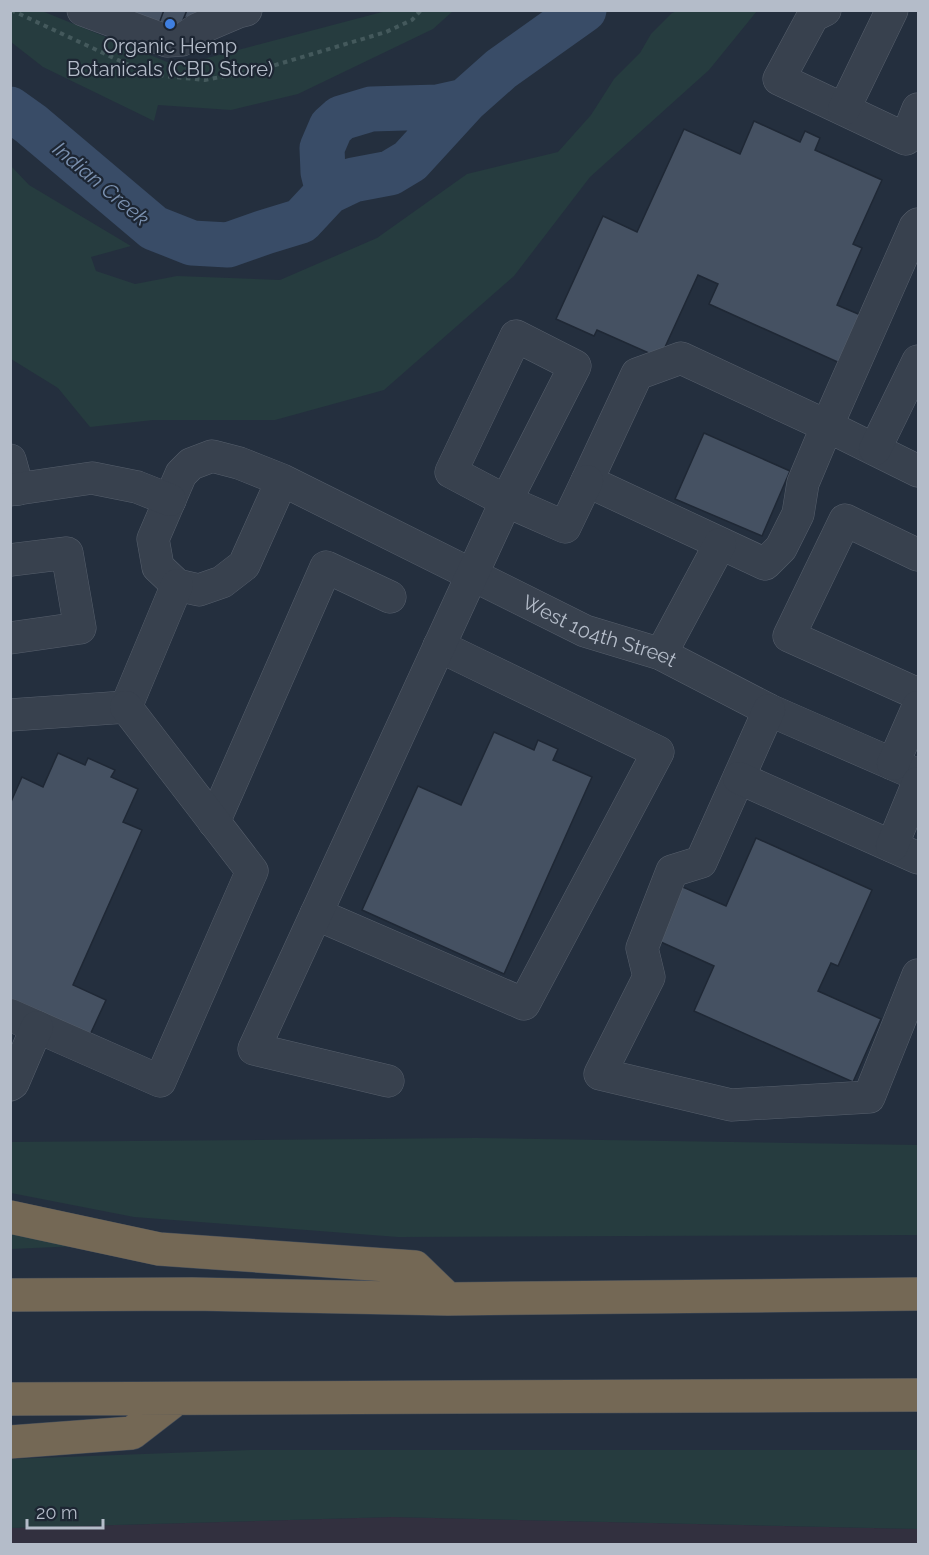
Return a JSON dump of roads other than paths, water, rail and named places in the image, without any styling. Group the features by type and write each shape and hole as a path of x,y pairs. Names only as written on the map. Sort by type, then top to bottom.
{"highway":[{"path":"10,1217 159,1249 416,1267 448,1299"},
{"path":"10,1296 192,1294 448,1299 918,1294"},
{"path":"10,1399 918,1395"},
{"path":"10,1442 132,1433 176,1399"}],"street":[{"path":"83,10 167,41 182,40 198,29 246,10"},
{"path":"825,10 813,16 779,79 906,139 918,110"},
{"path":"844,110 892,10"},
{"path":"587,481 765,564 780,548 798,514 803,483 918,224"},
{"path":"388,1081 254,1049 506,501 575,366 516,336 451,472 506,501 565,527 637,374 681,358 918,471"},
{"path":"874,449 918,361"},
{"path":"212,456 239,463 282,480 244,565 222,582 199,590 177,585 158,567 153,539 181,474 191,464 212,456"},
{"path":"13,480 93,478 137,487 170,501"},
{"name":"West 104th Street","path":"282,480 585,631 661,654 769,710 906,770"},
{"path":"918,555 845,520 789,636 918,694"},
{"path":"661,654 720,544"},
{"path":"10,560 67,553 80,628 10,638"},
{"path":"214,822 326,567 390,597"},
{"path":"126,707 177,585"},
{"path":"316,914 524,1004 658,752 439,645"},
{"path":"10,715 126,707"},
{"path":"10,1085 13,1083 24,1021 160,1081 252,871 126,707"},
{"path":"906,770 918,707"},
{"path":"769,710 701,862 672,871 642,948 649,977 600,1074 731,1105 869,1097 918,975"},
{"path":"739,778 905,852 918,783"}],"waterway":[{"name":"Indian Creek","path":"10,109 31,124 154,228 192,243 228,245 301,221 328,192 353,180 390,173 410,161 465,101 501,69 584,10"},
{"name":"Indian Creek","path":"328,192 323,172 322,148 331,127 341,118 371,109 438,107 465,101"}],"place":[{"name":"Organic Hemp Botanicals (CBD Store)","path":"170,24"}]}
